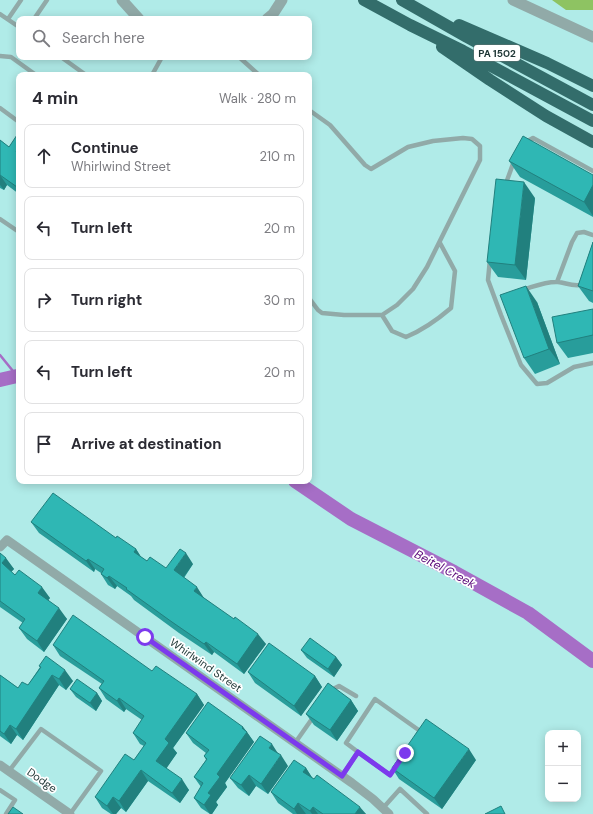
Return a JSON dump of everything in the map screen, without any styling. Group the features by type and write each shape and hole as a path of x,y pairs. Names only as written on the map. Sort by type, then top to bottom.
{"highway":[{"name":"PA 1502","path":"364,0 593,121"},
{"name":"PA 1502","path":"402,0 593,105"},
{"path":"402,0 547,63 593,86"},
{"path":"410,25 502,88 546,116 593,142"}],"street":[{"path":"122,0 136,16"},
{"path":"271,16 282,0"},
{"path":"513,0 593,36"},
{"name":"Whirlwind Street","path":"0,547 7,540 342,776 374,799 386,811"},
{"name":"Dodge","path":"0,765 70,814"}],"lane":[{"path":"8,20 21,0"},
{"path":"36,16 47,0"},
{"path":"0,14 16,25"},
{"path":"0,56 11,57 32,72"},
{"path":"65,60 82,72"},
{"path":"154,72 160,60"},
{"path":"242,60 256,72"},
{"path":"0,108 16,120"},
{"path":"312,112 330,125 365,165 371,169 408,147 432,141 463,138 472,139 480,146 480,160 440,243 427,267 413,288 397,305 382,315 322,313 312,302"},
{"path":"521,144 532,138 593,171"},
{"path":"504,189 516,157"},
{"path":"0,220 16,230"},
{"path":"557,282 572,242 577,233 584,232 593,235"},
{"path":"382,315 392,331 406,336 417,332 434,322 451,308 455,271 440,243"},
{"path":"491,251 488,280 521,365 538,384 547,383 574,367 593,363"},
{"path":"515,293 545,283 557,282 571,286 580,285 583,279"},
{"path":"496,301 502,298"},
{"path":"327,699 335,688 339,686 356,696"},
{"path":"399,763 390,775 346,743 376,699 420,731 416,737"},
{"path":"295,743 318,712"},
{"path":"9,771 41,729 101,770 70,814"},
{"path":"342,776 358,752"},
{"path":"386,811 400,789 427,814"},
{"path":"0,790 15,800 6,814"}],"green space":[{"path":"552,0 593,0 593,10 566,10"}],"building":[{"path":"16,136 16,186 0,175 0,140 9,147"},
{"path":"523,136 593,175 593,185 584,202 509,161"},
{"path":"496,179 524,182 515,265 487,262"},
{"path":"593,242 593,291 578,286"},
{"path":"526,286 549,349 524,358 500,295"},
{"path":"593,309 593,335 557,343 552,317"},
{"path":"53,493 116,538 117,536 136,549 134,552 147,561 150,557 166,568 180,549 186,553 174,570 197,587 194,591 234,619 235,617 258,634 237,664 206,642 204,644 172,622 109,576 107,578 101,574 104,569 88,559 86,561 31,522"},
{"path":"0,553 6,558 2,563 15,575 19,570 42,587 38,593 59,608 37,641 19,628 25,619 0,601"},
{"path":"73,615 152,671 156,666 197,694 165,739 169,743 156,761 182,779 172,793 141,770 119,801 113,797 107,806 95,797 125,754 134,760 146,743 133,733 144,716 119,698 117,701 99,688 104,681 53,645"},
{"path":"310,638 336,657 328,669 301,650"},
{"path":"269,643 315,676 294,706 248,672"},
{"path":"46,656 65,670 59,679 52,675 16,729 10,725 4,734 0,731 0,675 18,688 22,682 28,685 41,667 39,666"},
{"path":"77,679 97,693 90,703 70,689"},
{"path":"328,683 351,700 330,730 306,714"},
{"path":"208,702 243,727 242,728 247,732 217,774 220,777 208,793 211,795 204,805 194,798 203,783 194,777 207,759 204,756 209,750 186,733"},
{"path":"426,719 469,749 434,798 392,768"},
{"path":"260,736 272,744 269,748 281,755 261,784 249,775 241,785 230,778"},
{"path":"294,760 306,768 303,772 314,779 317,775 360,807 355,814 323,814 313,807 310,811 298,803 294,809 271,792"},
{"path":"501,806 505,814 485,814"},
{"path":"13,807 23,814 8,814"}],"waterway":[{"path":"0,355 16,375"},
{"name":"Beitel Creek","path":"0,380 16,376"},
{"name":"Beitel Creek","path":"299,484 351,519 454,572 528,613 593,661"}],"route":[{"path":"145,637 342,776 358,752 390,775 405,753"}]}
